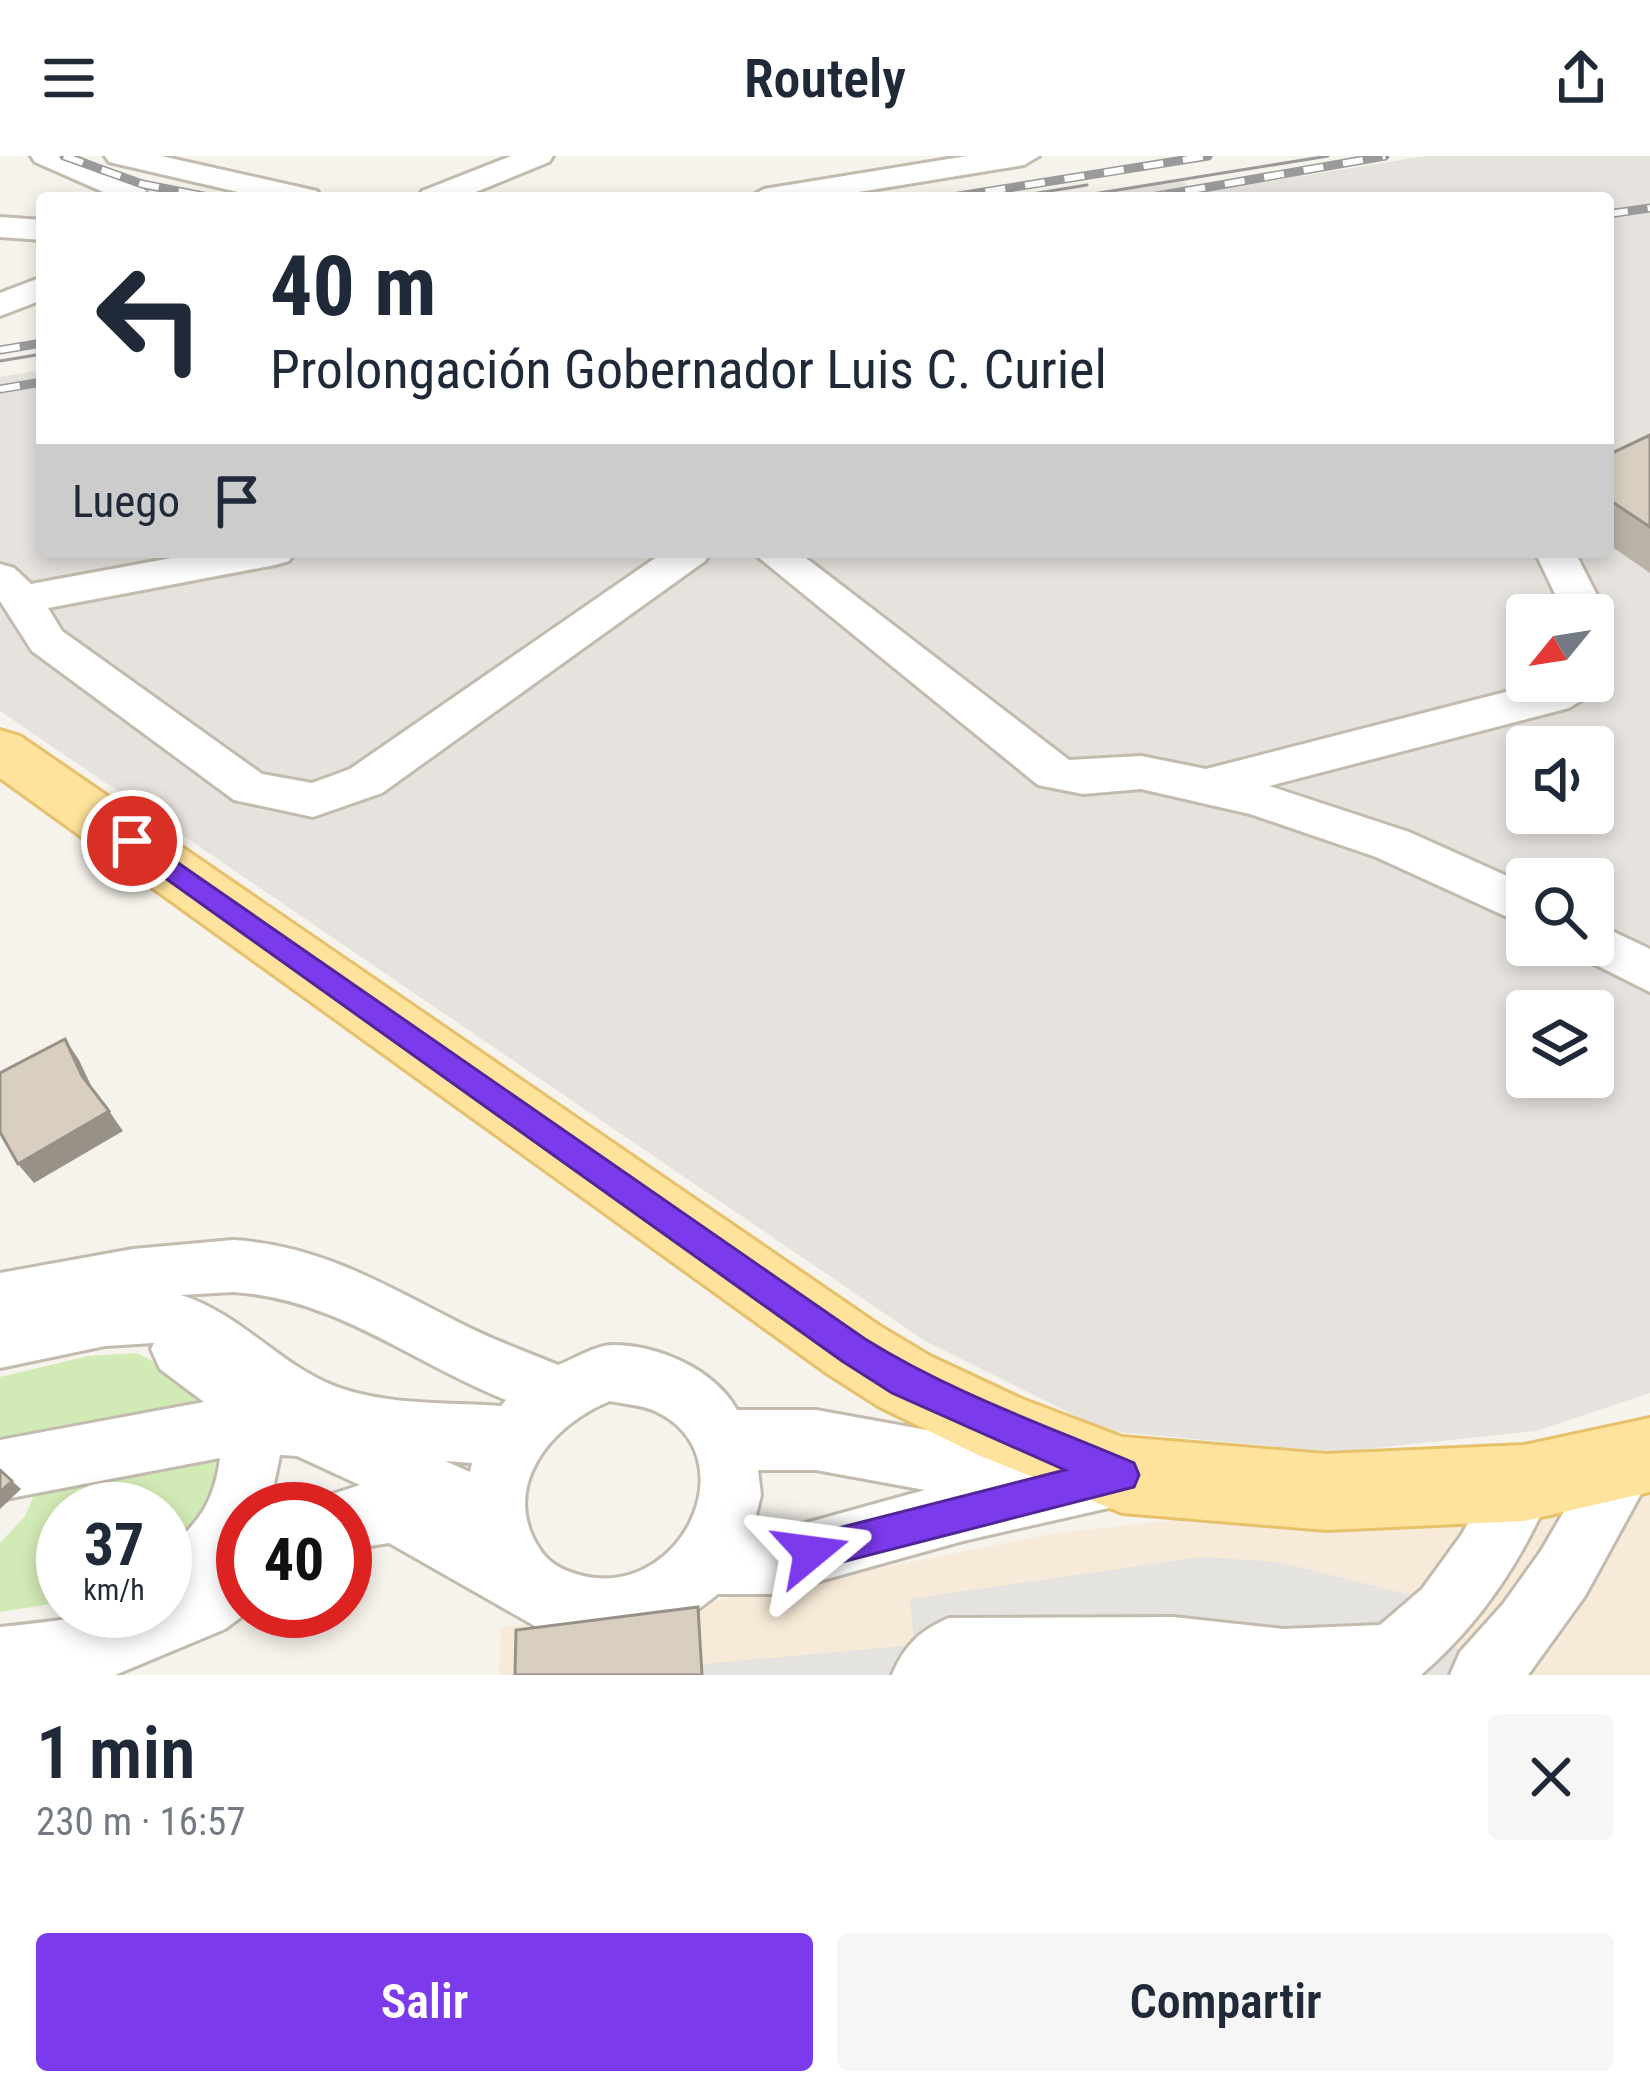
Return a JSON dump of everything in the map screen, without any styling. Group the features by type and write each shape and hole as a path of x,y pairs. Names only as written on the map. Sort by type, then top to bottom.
{"main road":[{"path":"0,750 854,1350 904,1381 1004,1429 1122,1475 1326,1492 1524,1484 1638,1458"}],"street":[{"path":"46,156 120,192"},
{"path":"120,156 178,162 285,192"},
{"path":"448,192 538,156"},
{"path":"869,156 897,177"},
{"path":"802,192 1024,156"},
{"path":"131,192 178,162"},
{"path":"0,227 36,230"},
{"path":"0,306 36,290"},
{"path":"231,558 11,588 46,640 250,788 313,800 366,781 682,558"},
{"path":"780,558 1054,773 1083,782 1144,772 1208,784 1445,863 1506,896"},
{"path":"1558,558 1576,594"},
{"path":"1208,784 1534,702"},
{"path":"1614,952 1650,972"},
{"path":"0,1300 159,1273 233,1266 271,1268 373,1303 448,1348 554,1392"},
{"path":"0,1341 160,1316 190,1323 211,1335 319,1410 388,1426 513,1436"},
{"path":"0,1360 116,1335 147,1336 211,1366 244,1409 245,1503 214,1552 192,1567"},
{"path":"372,1513 384,1510 403,1516 554,1599 608,1612 646,1605 678,1588 703,1563 722,1534 730,1503 731,1471 724,1440 710,1415 690,1395 666,1381 610,1373 581,1379 554,1392 513,1436 494,1486 495,1515 512,1565 554,1599 566,1675"},
{"path":"0,1470 246,1424 300,1427 495,1515"},
{"path":"724,1440 816,1440 938,1462 1122,1475"},
{"path":"1483,1675 1505,1654 1638,1458"},
{"path":"703,1563 773,1563 963,1510 1122,1475"},
{"path":"925,1675 949,1650 1037,1646 1172,1649 1283,1662 1401,1666 1484,1556 1524,1484"},
{"path":"0,1660 95,1651 216,1596"},
{"path":"642,1675 646,1605"},
{"path":"0,1632 36,1628"}],"shaded area":[{"path":"1426,156 1650,156 1650,1393 1536,1431 1337,1452 1106,1431 925,1341 0,711 0,377 36,371 36,558 1614,558 1614,192 1202,192"},
{"path":"1181,179 1195,192 1105,192"},
{"path":"1650,1472 1650,1675 499,1675 501,1627 694,1605 1050,1534 1244,1512 1390,1530 1515,1506"},
{"path":"1200,1557 1278,1562 1410,1595 1480,1675 704,1675 703,1664 914,1645 910,1599"}],"green space":[{"path":"137,1353 179,1375 199,1406 0,1453 0,1377 88,1356"},
{"path":"215,1450 210,1496 192,1526 192,1482 40,1482"},
{"path":"36,1491 36,1606 0,1612 0,1543 25,1516"}],"building":[{"path":"1650,435 1650,527 1614,503 1614,452"},
{"path":"65,1039 82,1076 109,1111 18,1164 0,1132 0,1073"},
{"path":"0,1470 12,1481 0,1492"},
{"path":"698,1607 702,1675 515,1675 516,1630"}],"tram line":[{"path":"1105,192 1328,156"},
{"path":"1043,192 1087,185"},
{"path":"0,361 36,355"}],"railway":[{"path":"64,156 142,184 183,192"},
{"path":"983,192 1208,156"},
{"path":"1180,192 1385,156"},
{"path":"1614,213 1650,208"},
{"path":"0,350 36,344"},
{"path":"0,389 36,383"}],"route":[{"path":"132,841 854,1350 904,1381 1004,1429 1122,1475 963,1510 811,1552"}]}
